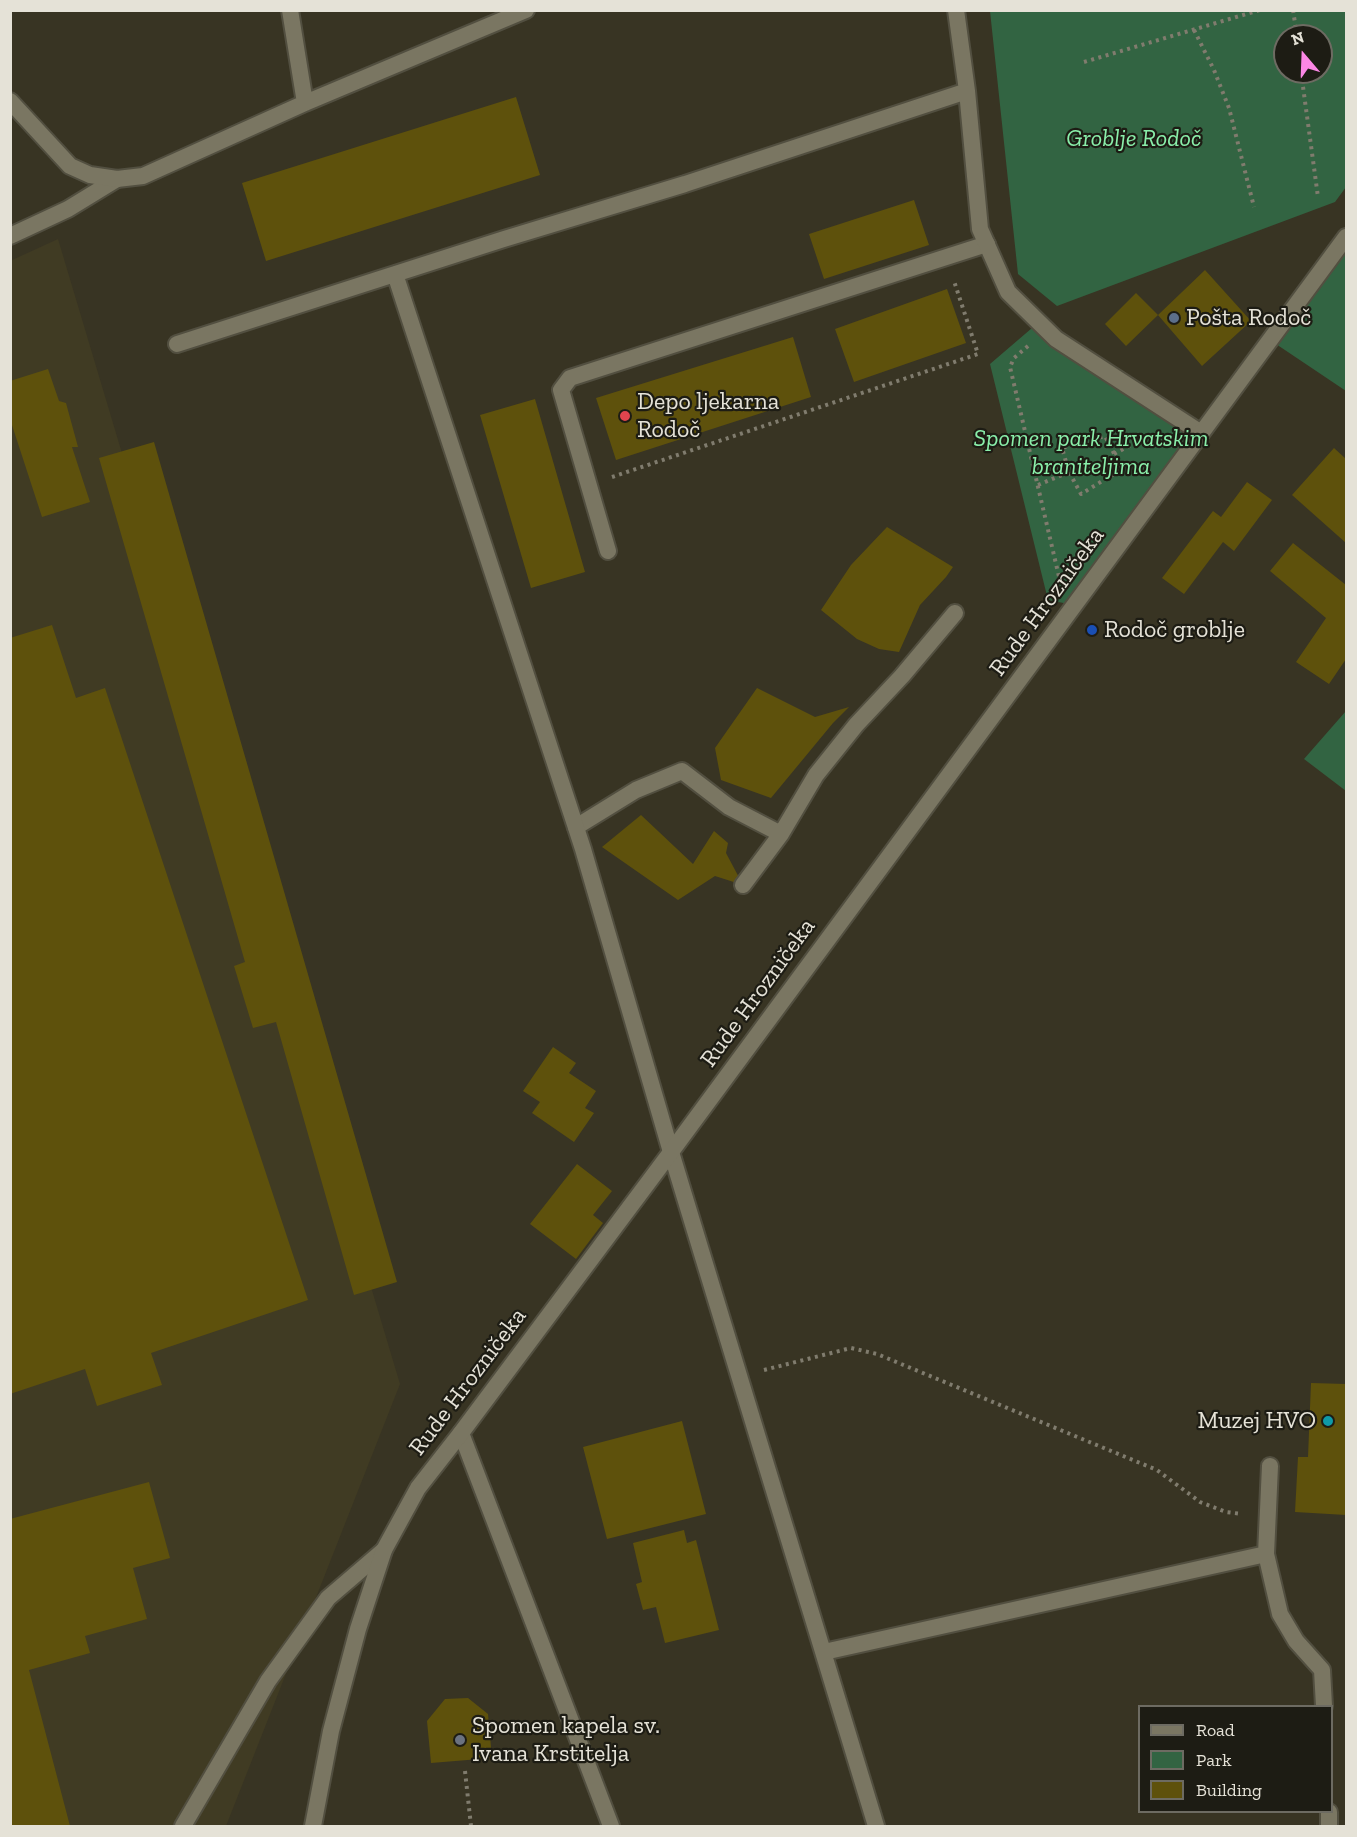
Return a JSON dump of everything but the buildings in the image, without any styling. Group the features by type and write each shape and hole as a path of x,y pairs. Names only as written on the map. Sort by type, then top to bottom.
{"street":[{"path":"290,10 305,104"},
{"path":"10,101 70,166 90,175 117,179 143,176 526,10"},
{"path":"956,10 967,91 980,229 1008,292 1056,339 1201,433"},
{"path":"177,344 685,184 967,91"},
{"path":"10,236 68,209 117,179"},
{"name":"Rude Hrozničeka","path":"313,1827 337,1708 358,1629 384,1550 418,1488 671,1152 1347,237"},
{"path":"608,551 561,390 570,378 987,244"},
{"path":"395,274 576,827 671,1152 876,1827"},
{"path":"743,885 781,834 816,775 856,725 909,668 955,613"},
{"path":"576,827 636,790 682,771 729,807 781,834"},
{"path":"461,1433 611,1827"},
{"path":"1270,1466 1266,1554 1280,1614 1296,1641 1322,1670 1324,1705"},
{"path":"183,1827 268,1681 328,1598 384,1550"},
{"path":"824,1652 1266,1554"}],"path":[{"path":"1084,62 1260,10"},
{"path":"1194,30 1214,70 1229,108 1254,207"},
{"path":"1303,84 1318,197"},
{"path":"589,485 978,354 946,257"},
{"path":"1046,329 1014,358 1010,367 1060,582 1066,589 1080,597"},
{"path":"1114,454 1179,419"},
{"path":"1105,436 1122,469 1081,494 1069,472 1062,448 1105,436"},
{"path":"1038,485 1069,472"},
{"path":"740,1377 850,1348 878,1354 1157,1470 1200,1502 1226,1512 1268,1519"},
{"path":"465,1771 471,1827"}],"shaded area":[{"path":"58,239 400,1384 226,1826 11,1826 10,261"}],"green space":[{"name":"Groblje Rodoč","path":"990,11 1346,11 1346,187 1335,202 1057,306 1018,274"},
{"path":"1346,237 1346,391 1270,340"},
{"name":"Spomen park Hrvatskim braniteljima","path":"1039,322 1201,433 1074,605 1048,600 990,364"},
{"path":"1346,711 1346,791 1304,759"}],"place":[{"name":"Pošta Rodoč","path":"1174,318"},
{"name":"Depo ljekarna Rodoč","path":"625,416"},
{"name":"Rodoč groblje","path":"1092,630"},
{"name":"Muzej HVO","path":"1328,1421"},
{"name":"Spomen kapela sv. Ivana Krstitelja","path":"460,1740"}]}
